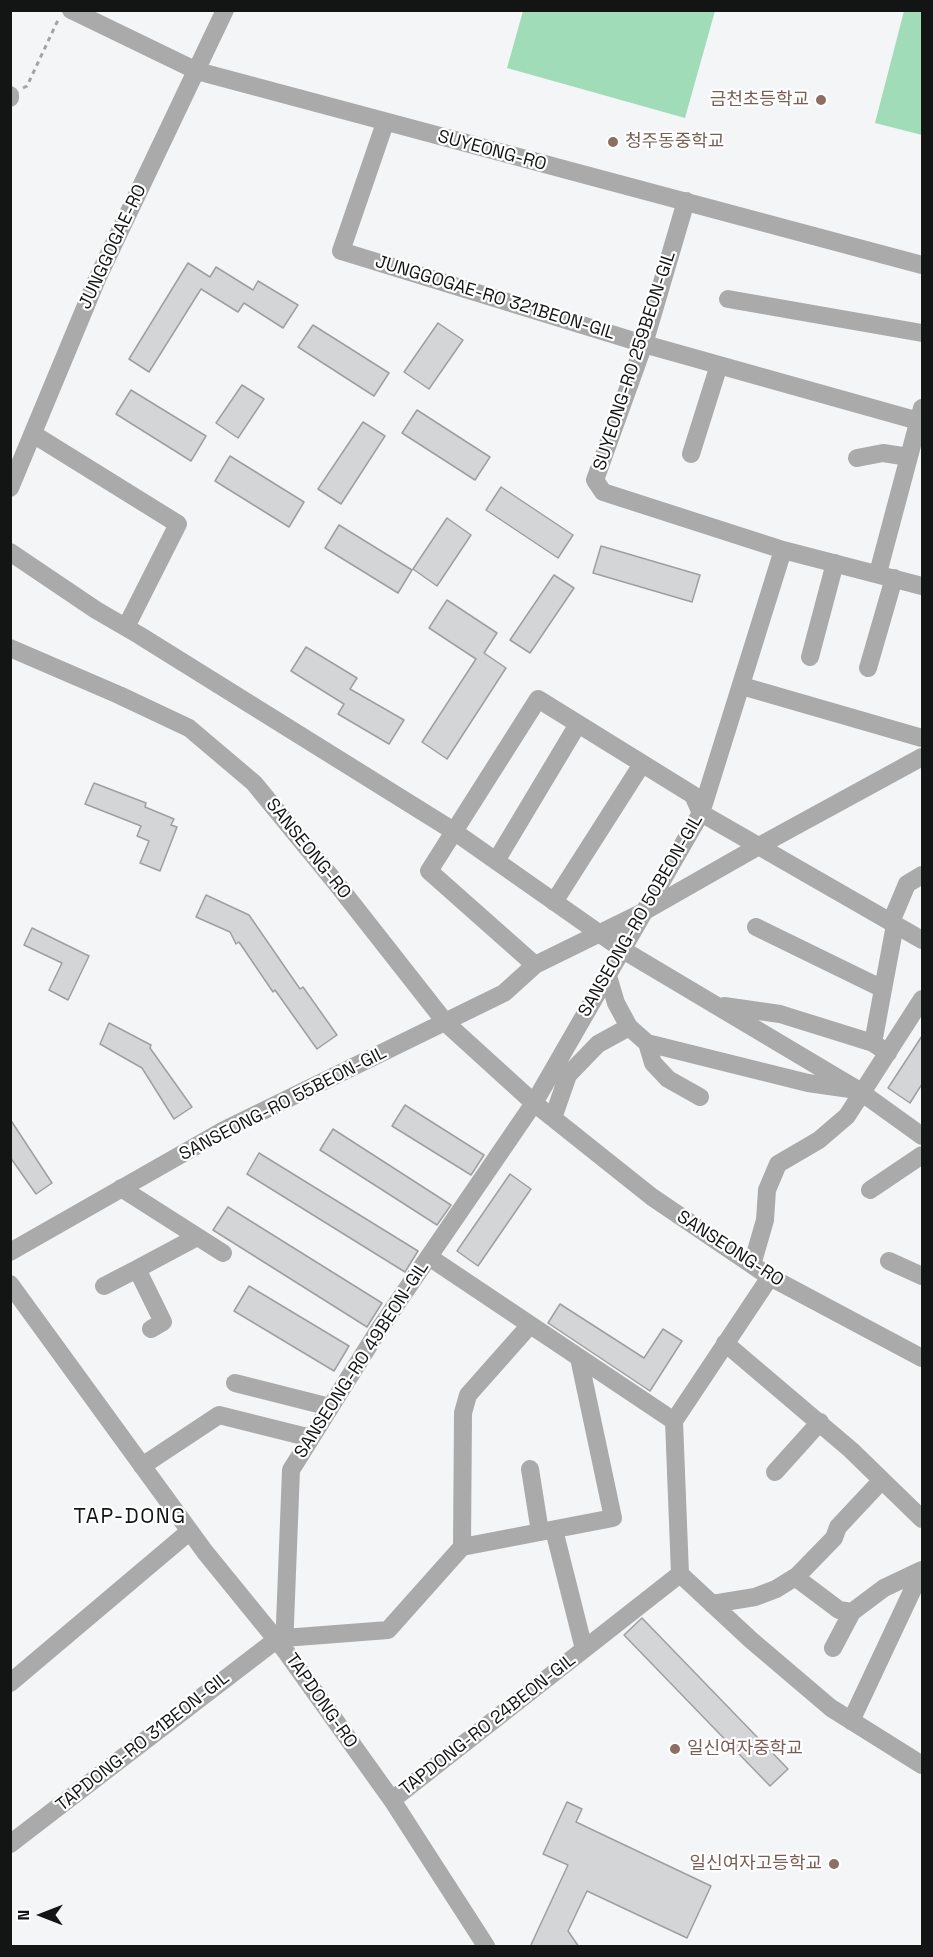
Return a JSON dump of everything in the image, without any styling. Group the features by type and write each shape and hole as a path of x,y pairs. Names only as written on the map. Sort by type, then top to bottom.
{"street":[{"name":"SUYEONG-RO","path":"71,10 197,71 922,265"},
{"name":"JUNGGOGAE-RO","path":"10,488 97,279 225,10"},
{"name":"JUNGGOGAE-RO 321BEON-GIL","path":"385,123 341,251 644,344 921,417"},
{"name":"SUYEONG-RO 259BEON-GIL","path":"686,201 644,344 595,480 603,492 783,550 922,586"},
{"path":"728,299 922,333"},
{"path":"691,454 718,365"},
{"path":"868,668 909,457 921,417"},
{"path":"33,434 178,524 126,627"},
{"path":"857,458 883,453 909,457"},
{"name":"SANSEONG-RO 50BEON-GIL","path":"534,1103 701,813 783,550"},
{"path":"10,552 96,610 455,832 623,950 860,1092 920,1138"},
{"path":"810,657 835,563"},
{"name":"SANSEONG-RO","path":"10,648 189,728 254,783 446,1023 534,1103 652,1197 770,1277 922,1359"},
{"path":"742,686 922,738"},
{"path":"535,965 429,871 538,699 693,795 701,813 922,940"},
{"path":"496,861 578,724"},
{"name":"SANSEONG-RO 55BEON-GIL","path":"10,1252 224,1130 504,993 535,965 645,911 922,758"},
{"path":"554,902 642,764"},
{"path":"880,1048 883,989 893,923 907,884 922,875"},
{"path":"756,927 883,989"},
{"path":"608,976 616,1003 629,1027 647,1043 808,1083 860,1092"},
{"path":"752,1265 765,1220 767,1190 778,1164 819,1140 847,1116 880,1048 922,999"},
{"path":"714,1004 780,1014 880,1048"},
{"path":"553,1118 568,1075 598,1044 629,1027"},
{"path":"647,1043 653,1063 668,1079 700,1097"},
{"name":"SANSEONG-RO 49BEON-GIL","path":"281,1642 291,1470 378,1331 534,1103"},
{"path":"870,1190 922,1155"},
{"path":"121,1188 223,1253"},
{"path":"104,1286 197,1237"},
{"path":"429,1257 674,1421"},
{"path":"889,1261 922,1276"},
{"path":"137,1269 157,1326"},
{"path":"770,1277 674,1421 680,1574 831,1708 922,1765"},
{"name":"TAPDONG-RO","path":"10,1284 190,1531 281,1642 392,1800 486,1947"},
{"path":"462,1547 463,1413 468,1395 530,1324"},
{"path":"726,1343 819,1422 922,1519"},
{"path":"281,1642 388,1630 462,1547 612,1518 579,1358"},
{"path":"235,1383 330,1407"},
{"path":"142,1466 219,1415 311,1438"},
{"path":"776,1472 819,1422"},
{"name":"TAPDONG-RO 24BEON-GIL","path":"530,1469 584,1649"},
{"path":"712,1604 755,1597 776,1589 795,1577 834,1538 838,1527 882,1480"},
{"path":"10,1683 190,1531"},
{"path":"833,1648 852,1612 884,1588 922,1570"},
{"path":"850,1721 922,1570"},
{"name":"TAPDONG-RO 24BEON-GIL","path":"392,1800 680,1574"},
{"path":"795,1577 839,1610 852,1612"},
{"name":"TAPDONG-RO 31BEON-GIL","path":"10,1844 281,1642"}],"path":[{"path":"11,96 27,86 63,10"}],"green space":[{"path":"523,11 715,11 685,118 507,68"},
{"path":"904,11 922,11 922,135 875,123"}],"building":[{"path":"188,263 210,277 216,267 253,290 258,281 298,305 283,328 244,303 238,312 201,289 149,372 129,359"},
{"path":"438,323 463,340 429,389 404,372"},
{"path":"313,325 389,373 374,396 298,347"},
{"path":"242,385 264,399 238,438 216,423"},
{"path":"131,390 206,436 191,461 116,414"},
{"path":"417,410 490,457 475,480 402,433"},
{"path":"363,422 385,436 341,504 318,489"},
{"path":"230,456 304,502 289,527 215,481"},
{"path":"501,487 573,535 558,558 486,510"},
{"path":"447,518 471,535 437,586 413,569"},
{"path":"339,525 412,570 398,593 325,548"},
{"path":"601,546 700,575 692,602 593,573"},
{"path":"554,575 574,588 530,653 510,640"},
{"path":"447,600 497,633 484,653 506,668 447,759 422,742 476,659 429,628"},
{"path":"306,647 357,678 350,689 404,720 389,744 338,714 344,704 291,671"},
{"path":"94,783 146,803 145,807 174,819 171,825 177,827 160,871 140,863 149,841 137,836 141,826 85,804"},
{"path":"206,895 249,915 300,989 303,987 337,1035 317,1049 275,990 273,992 239,942 236,944 230,932 196,917"},
{"path":"32,928 89,956 68,1000 49,990 62,963 24,945"},
{"path":"109,1023 151,1045 150,1048 192,1107 174,1119 142,1068 100,1044"},
{"path":"922,1036 922,1084 910,1103 888,1088"},
{"path":"405,1105 484,1155 471,1175 392,1126"},
{"path":"10,1119 52,1183 36,1194 10,1157"},
{"path":"333,1129 451,1205 437,1225 320,1150"},
{"path":"259,1153 418,1251 405,1272 247,1174"},
{"path":"510,1174 531,1189 478,1266 457,1251"},
{"path":"228,1207 382,1303 367,1327 213,1230"},
{"path":"249,1286 349,1346 334,1371 234,1311"},
{"path":"560,1304 644,1358 663,1329 682,1341 650,1391 548,1323"},
{"path":"642,1618 788,1769 770,1786 624,1635"},
{"path":"567,1802 582,1809 576,1822 711,1886 687,1938 587,1891 568,1931 579,1947 530,1947 568,1865 543,1854"}],"place":[{"name":"금천초등학교","path":"821,100"},
{"name":"청주동중학교","path":"613,142"},
{"name":"일신여자중학교","path":"675,1749"},
{"name":"일신여자고등학교","path":"834,1864"}],"district":[{"name":"TAP-DONG","path":"130,1517"}]}
